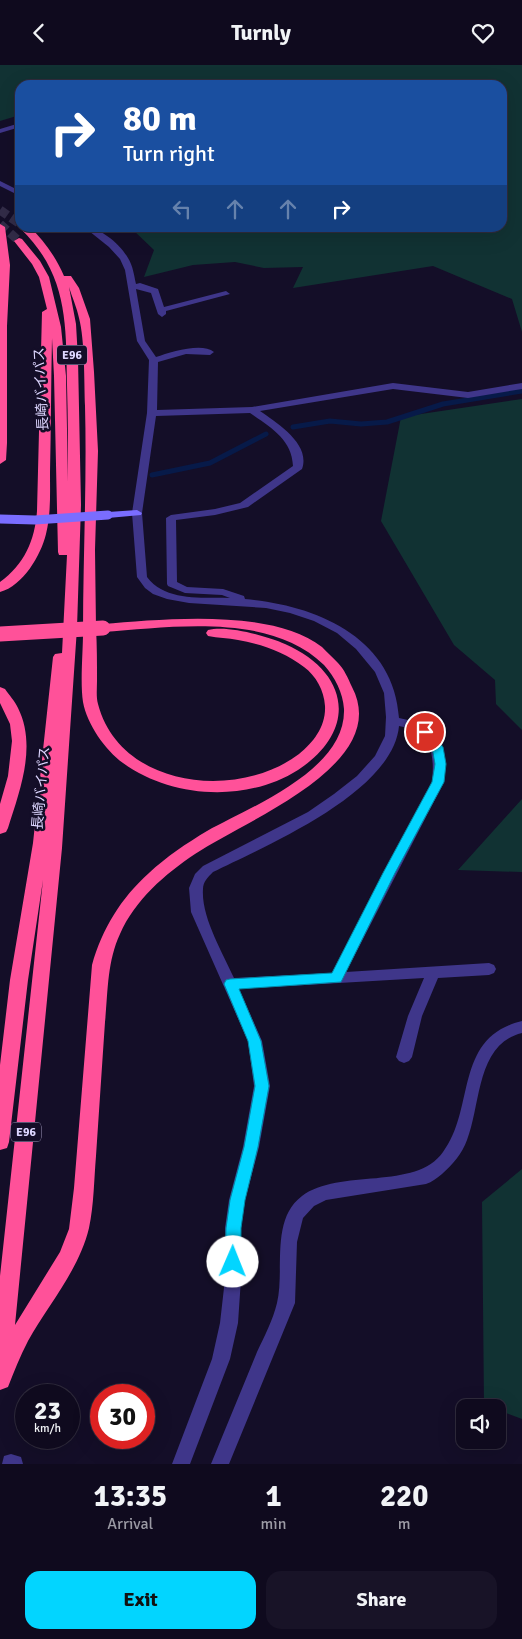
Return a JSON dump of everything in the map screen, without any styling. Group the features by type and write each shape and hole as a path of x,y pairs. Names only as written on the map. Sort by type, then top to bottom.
{"highway":[{"path":"0,227 6,259 2,324 0,460"},
{"name":"長崎バイパス","path":"0,1363 19,1202 55,841 70,662 75,461 70,318 64,287 53,261 45,249 29,232"},
{"name":"長崎バイパス","path":"0,1142 19,980 41,843 60,661 64,549 60,376 56,327 48,292 37,263 19,241"},
{"path":"0,634 101,632 222,633 263,642 303,660 323,679 332,701 328,729 320,744 288,771 263,781 210,787 168,781 147,771 129,761 103,734 90,702 89,550 92,451 87,335 83,311 74,288 53,261"},
{"path":"2,587 19,573 31,557 42,525 48,292"},
{"path":"0,643 194,623 245,626 281,633 308,645 332,663 347,685 353,700 354,711 347,739 327,763 297,787 272,803 204,840 165,868 132,899 112,930 104,948 100,965 84,1188 78,1229 68,1257 20,1336 0,1380"},
{"path":"0,692 13,709 17,719 20,744 16,772 0,828"}],"street":[{"path":"0,131 15,126"},
{"path":"0,183 15,191"},
{"path":"95,232 112,245 124,258 129,269 141,341 154,360 152,413 137,513 142,577 150,587 161,594 180,599 254,603"},
{"path":"132,287 140,286 155,291 162,312 226,294"},
{"path":"154,360 186,351 210,353"},
{"path":"152,413 252,410 393,386 468,395 522,386"},
{"path":"181,1464 221,1359 229,1323 233,1279 233,1228 237,1200 251,1147 262,1086 255,1041 198,912 196,888 200,877 208,869 305,819 340,797 372,768 386,749 393,721 390,690 382,672 357,642 342,631 307,614 254,603 223,592 185,590 172,584 171,517 215,512 244,505 298,467 298,458 294,447 283,433 252,410"},
{"path":"0,519 35,520 137,513"},
{"path":"336,978 438,782 440,764 437,747 425,732 409,724 393,721"},
{"path":"230,984 489,969"},
{"path":"404,1057 415,1017 433,973"},
{"path":"220,1464 286,1303 289,1242 296,1215 308,1201 324,1193 426,1177 441,1165 448,1159 460,1139 479,1064 487,1050 510,1030 522,1027"}],"green space":[{"path":"0,65 522,65 522,332 512,299 433,266 293,288 303,267 264,268 235,262 193,265 144,277 154,250 135,232 507,232 507,80 15,80 15,116 0,121"},
{"path":"522,399 522,730 496,704 495,680 454,645 381,521 401,417"},
{"path":"522,799 522,872 458,870"},
{"path":"522,1169 522,1419 506,1413 506,1399 484,1399 482,1202"}],"waterway":[{"path":"293,427 330,421 361,424 387,422 443,404 522,391"},
{"path":"152,475 210,463 266,434"}],"tunnel":[{"path":"0,210 15,220"},
{"path":"0,224 19,241"}],"route":[{"path":"233,1262 233,1228 237,1200 251,1147 262,1086 255,1041 230,984 336,978 438,782 440,764 437,747 425,732"}]}
